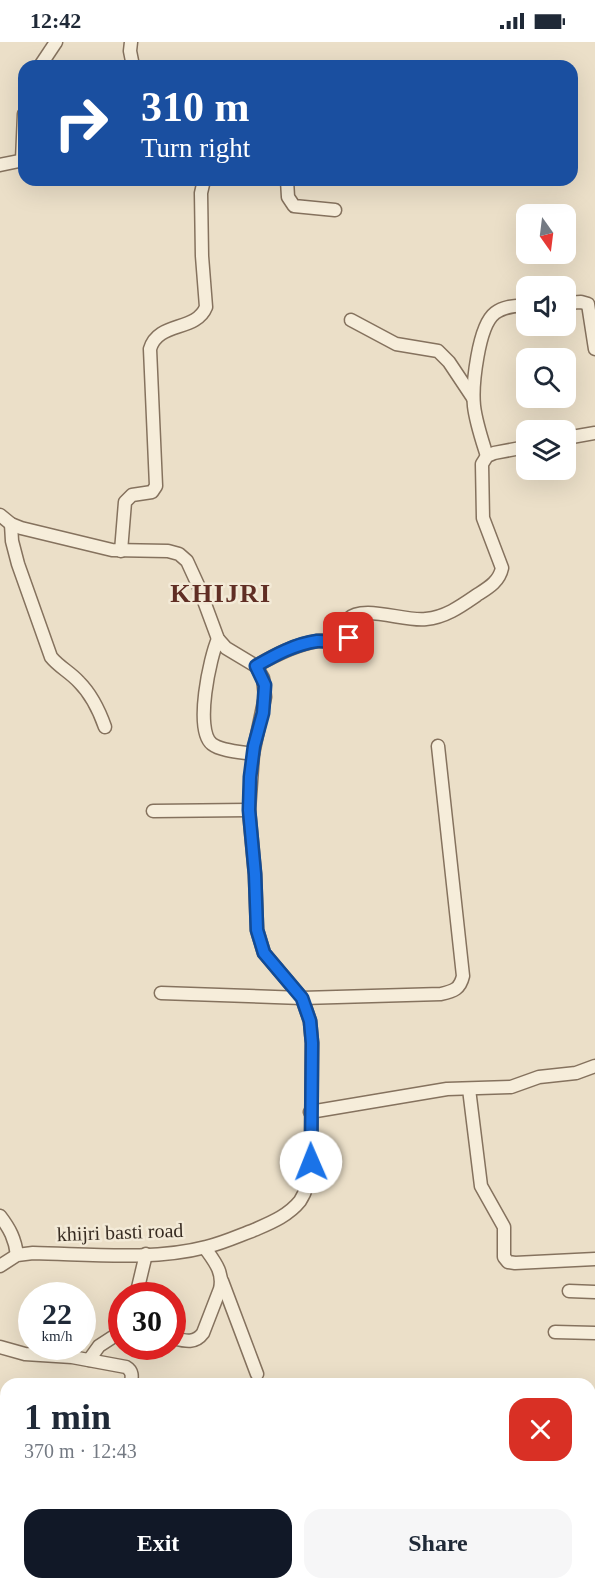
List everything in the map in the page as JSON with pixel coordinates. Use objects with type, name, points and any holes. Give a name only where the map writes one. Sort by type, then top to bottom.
[{"type":"street","points":[[44,60],[56,42]]},
{"type":"street","points":[[131,42],[132,60]]},
{"type":"street","points":[[0,165],[18,161]]},
{"type":"street","points":[[121,551],[124,507],[127,498],[152,492],[156,486],[151,392],[150,349],[152,343],[163,332],[192,322],[203,313],[206,307],[202,256],[203,186]]},
{"type":"street","points":[[287,186],[288,197],[294,206],[335,210]]},
{"type":"street","points":[[576,302],[588,304],[595,349]]},
{"type":"street","points":[[488,456],[473,398],[482,336],[488,319],[503,309],[516,307]]},
{"type":"street","points":[[351,320],[396,344],[438,351],[449,362],[473,398]]},
{"type":"street","points":[[576,436],[595,432]]},
{"type":"street","points":[[0,515],[10,524],[98,548],[121,551],[175,552],[183,556],[218,639],[226,648],[256,666],[273,656],[307,644],[347,641],[349,638],[348,619],[352,616],[370,613],[408,619],[428,619],[451,612],[496,581],[502,568],[483,518],[481,470],[484,459],[488,456],[516,449]]},
{"type":"street","points":[[10,524],[13,548],[45,643],[55,662],[79,682],[91,697],[105,727]]},
{"type":"street","points":[[218,639],[211,658],[205,702],[204,732],[209,741],[217,747],[253,754]]},
{"type":"street","name":"khijri basti road","points":[[0,1266],[17,1256],[33,1253],[146,1254],[205,1248],[275,1221],[300,1200],[309,1181],[312,1043],[310,1021],[302,998],[270,961],[261,946],[257,930],[249,810],[253,754],[265,697],[263,678],[256,666]]},
{"type":"street","points":[[161,993],[302,998],[441,994],[454,991],[461,985],[464,976],[438,746]]},
{"type":"street","points":[[153,812],[249,810]]},
{"type":"street","points":[[310,1112],[447,1089],[512,1087],[539,1077],[576,1073],[595,1066]]},
{"type":"street","points":[[469,1089],[481,1186],[504,1227],[504,1257],[508,1262],[515,1263],[595,1259]]},
{"type":"street","points":[[0,1216],[16,1242],[17,1256]]},
{"type":"street","points":[[205,1248],[220,1270],[222,1281],[257,1374]]},
{"type":"street","points":[[139,1282],[146,1254]]},
{"type":"street","points":[[186,1340],[200,1338],[222,1281]]},
{"type":"street","points":[[569,1291],[595,1292]]},
{"type":"street","points":[[555,1332],[595,1333]]},
{"type":"street","points":[[96,1350],[108,1340]]},
{"type":"street","points":[[0,1347],[18,1352]]},
{"type":"street","points":[[89,1360],[126,1367],[130,1369],[132,1378]]},
{"type":"district","name":"KHIJRI","points":[[221,593]]},
{"type":"route","points":[[311,1162],[312,1043],[310,1021],[302,998],[264,953],[257,930],[249,810],[250,777],[254,746],[263,713],[265,685],[256,666],[296,647],[316,642],[347,641],[349,638]]}]
